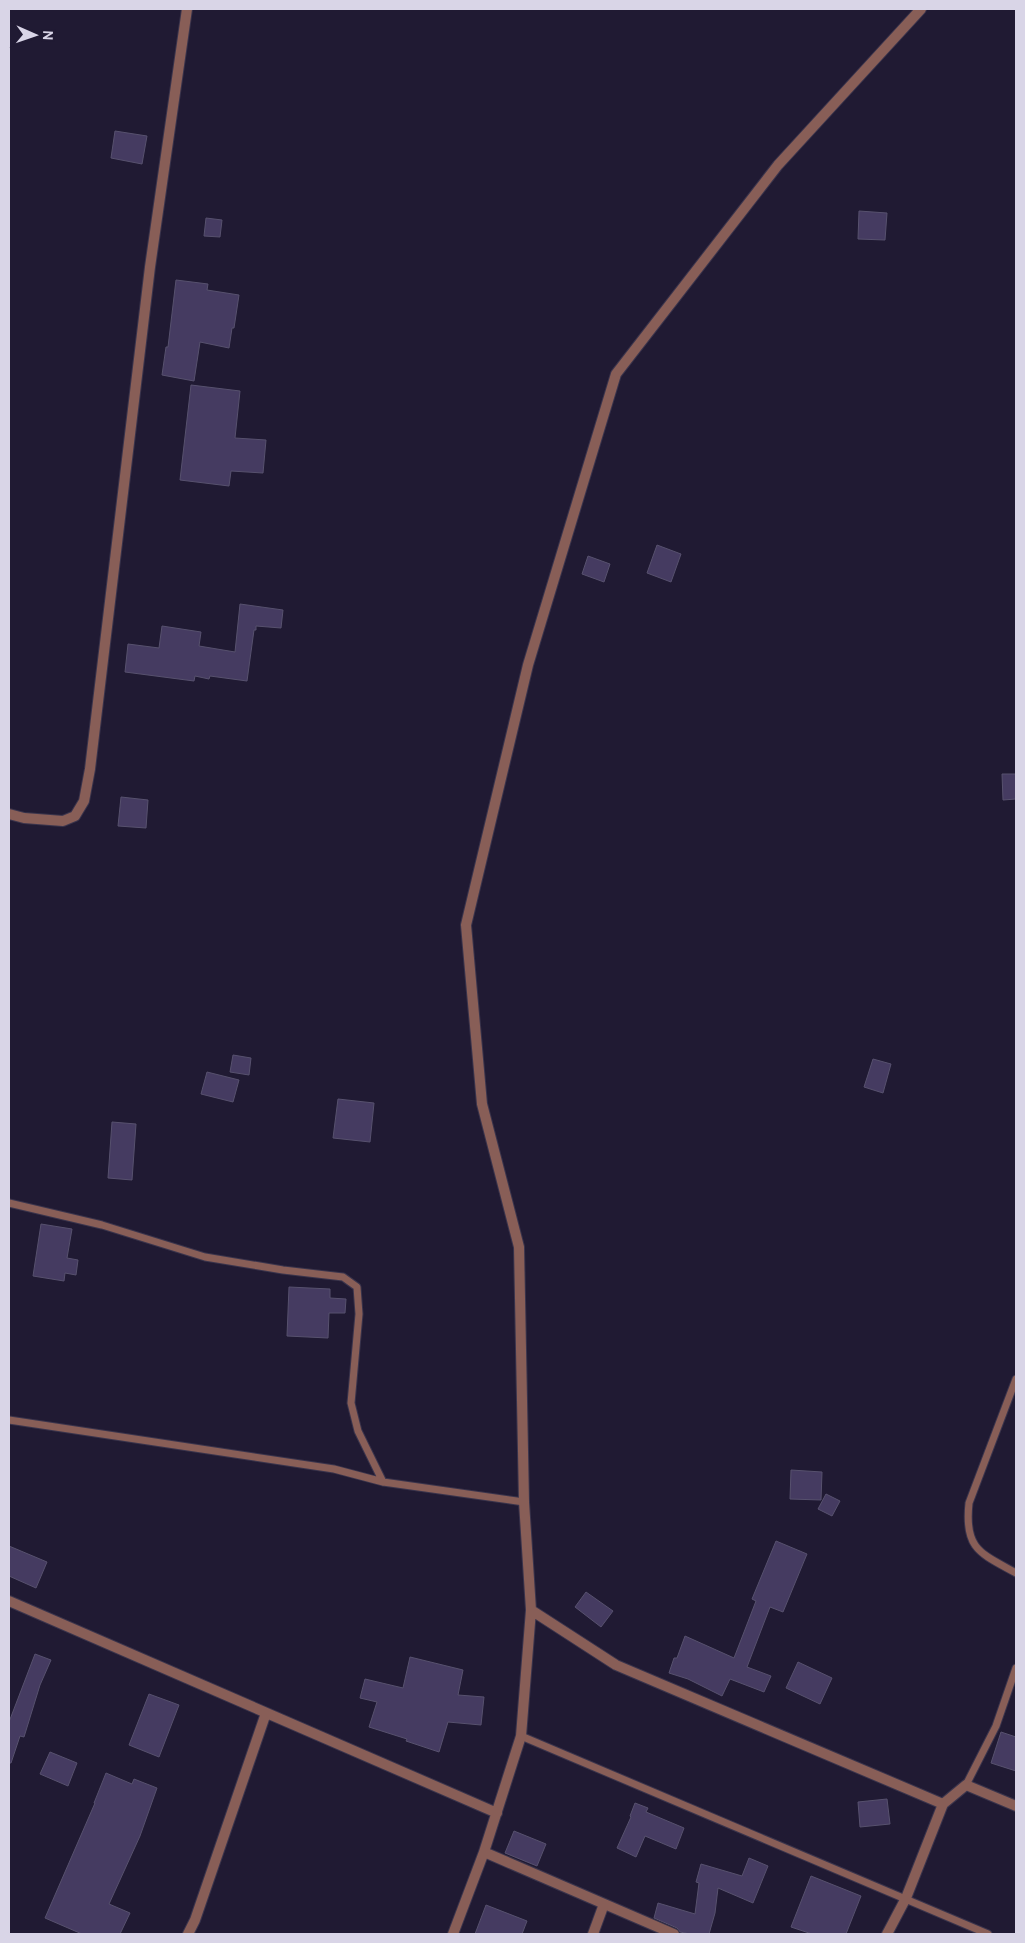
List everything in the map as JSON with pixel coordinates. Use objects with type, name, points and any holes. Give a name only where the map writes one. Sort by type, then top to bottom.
[{"type":"street","points":[[9,814],[24,818],[63,821],[75,816],[84,802],[90,769],[150,267],[187,9]]},
{"type":"street","points":[[453,1934],[484,1852],[521,1736],[531,1610],[524,1502],[519,1247],[482,1104],[466,925],[528,665],[616,374],[778,165],[921,9]]},
{"type":"street","points":[[9,1601],[496,1813]]},
{"type":"street","points":[[531,1610],[616,1664],[943,1804]]},
{"type":"street","points":[[188,1934],[195,1920],[266,1713]]},
{"type":"street","points":[[887,1934],[906,1898],[943,1804],[966,1785],[1016,1806]]},
{"type":"street","points":[[484,1852],[674,1934]]},
{"type":"street","points":[[593,1934],[604,1904]]},
{"type":"lane","points":[[9,1203],[102,1225],[205,1257],[343,1278],[357,1287],[359,1314],[351,1403],[358,1431],[384,1482]]},
{"type":"lane","points":[[1016,1379],[969,1503],[967,1518],[968,1531],[982,1554],[1016,1573]]},
{"type":"lane","points":[[9,1420],[334,1468],[384,1482],[524,1502]]},
{"type":"lane","points":[[966,1785],[996,1726],[1016,1668]]},
{"type":"lane","points":[[521,1736],[988,1934]]},
{"type":"building","points":[[115,131],[147,136],[142,164],[111,158]]},
{"type":"building","points":[[859,211],[887,213],[885,240],[858,239]]},
{"type":"building","points":[[206,218],[222,220],[220,237],[204,236]]},
{"type":"building","points":[[176,280],[208,284],[207,290],[239,295],[229,348],[200,342],[194,381],[162,375],[166,347],[168,347]]},
{"type":"building","points":[[191,385],[240,391],[235,438],[266,440],[263,473],[231,471],[229,486],[180,480]]},
{"type":"building","points":[[657,545],[681,554],[671,582],[647,573]]},
{"type":"building","points":[[588,556],[610,564],[604,582],[582,574]]},
{"type":"building","points":[[240,604],[283,610],[281,628],[256,626],[247,681],[210,676],[209,679],[195,676],[194,681],[125,672],[128,644],[159,648],[162,626],[201,632],[199,646],[235,652]]},
{"type":"building","points":[[1002,774],[1016,774],[1016,799],[1003,800]]},
{"type":"building","points":[[121,797],[148,800],[146,828],[118,826]]},
{"type":"building","points":[[233,1055],[251,1058],[249,1075],[230,1072]]},
{"type":"building","points":[[873,1059],[891,1064],[883,1093],[864,1087]]},
{"type":"building","points":[[207,1072],[239,1080],[233,1102],[201,1094]]},
{"type":"building","points":[[338,1099],[374,1103],[370,1142],[333,1138]]},
{"type":"building","points":[[112,1122],[136,1124],[132,1180],[108,1178]]},
{"type":"building","points":[[41,1224],[72,1229],[67,1258],[78,1260],[76,1275],[65,1273],[64,1281],[33,1276]]},
{"type":"building","points":[[289,1287],[330,1289],[330,1298],[346,1299],[345,1313],[329,1313],[328,1338],[287,1336]]},
{"type":"building","points":[[791,1470],[822,1472],[821,1500],[790,1499]]},
{"type":"building","points":[[826,1494],[840,1501],[832,1516],[818,1509]]},
{"type":"building","points":[[776,1541],[807,1554],[783,1612],[770,1607],[747,1667],[771,1676],[764,1692],[730,1679],[722,1696],[688,1679],[669,1673],[685,1636],[734,1658],[756,1601],[752,1599]]},
{"type":"building","points":[[9,1546],[47,1562],[36,1588],[9,1576]]},
{"type":"building","points":[[586,1592],[613,1611],[601,1627],[575,1607]]},
{"type":"building","points":[[35,1654],[51,1660],[40,1685],[24,1737],[20,1736],[11,1763],[9,1763],[9,1722]]},
{"type":"building","points":[[410,1657],[463,1670],[458,1695],[484,1697],[481,1725],[448,1722],[439,1752],[369,1727],[377,1702],[360,1698],[365,1679],[403,1688]]},
{"type":"building","points":[[798,1662],[832,1678],[820,1704],[786,1688]]},
{"type":"building","points":[[149,1694],[179,1705],[159,1757],[129,1745]]},
{"type":"building","points":[[1001,1732],[1016,1737],[1016,1771],[991,1763]]},
{"type":"building","points":[[50,1752],[77,1763],[68,1786],[40,1774]]},
{"type":"building","points":[[106,1773],[132,1784],[134,1779],[157,1788],[140,1836],[109,1904],[130,1913],[120,1934],[82,1934],[45,1918]]},
{"type":"building","points":[[887,1799],[890,1824],[860,1827],[858,1802]]},
{"type":"building","points":[[635,1803],[648,1808],[646,1812],[684,1828],[676,1849],[645,1836],[636,1857],[617,1848]]},
{"type":"building","points":[[514,1831],[546,1844],[537,1866],[505,1853]]},
{"type":"building","points":[[749,1858],[768,1866],[753,1903],[718,1888],[715,1913],[709,1934],[680,1932],[677,1928],[654,1918],[658,1903],[695,1914],[699,1883],[696,1882],[701,1864],[742,1876]]},
{"type":"building","points":[[811,1876],[861,1896],[846,1934],[812,1934],[791,1927]]},
{"type":"building","points":[[486,1905],[527,1921],[522,1934],[475,1934]]}]
